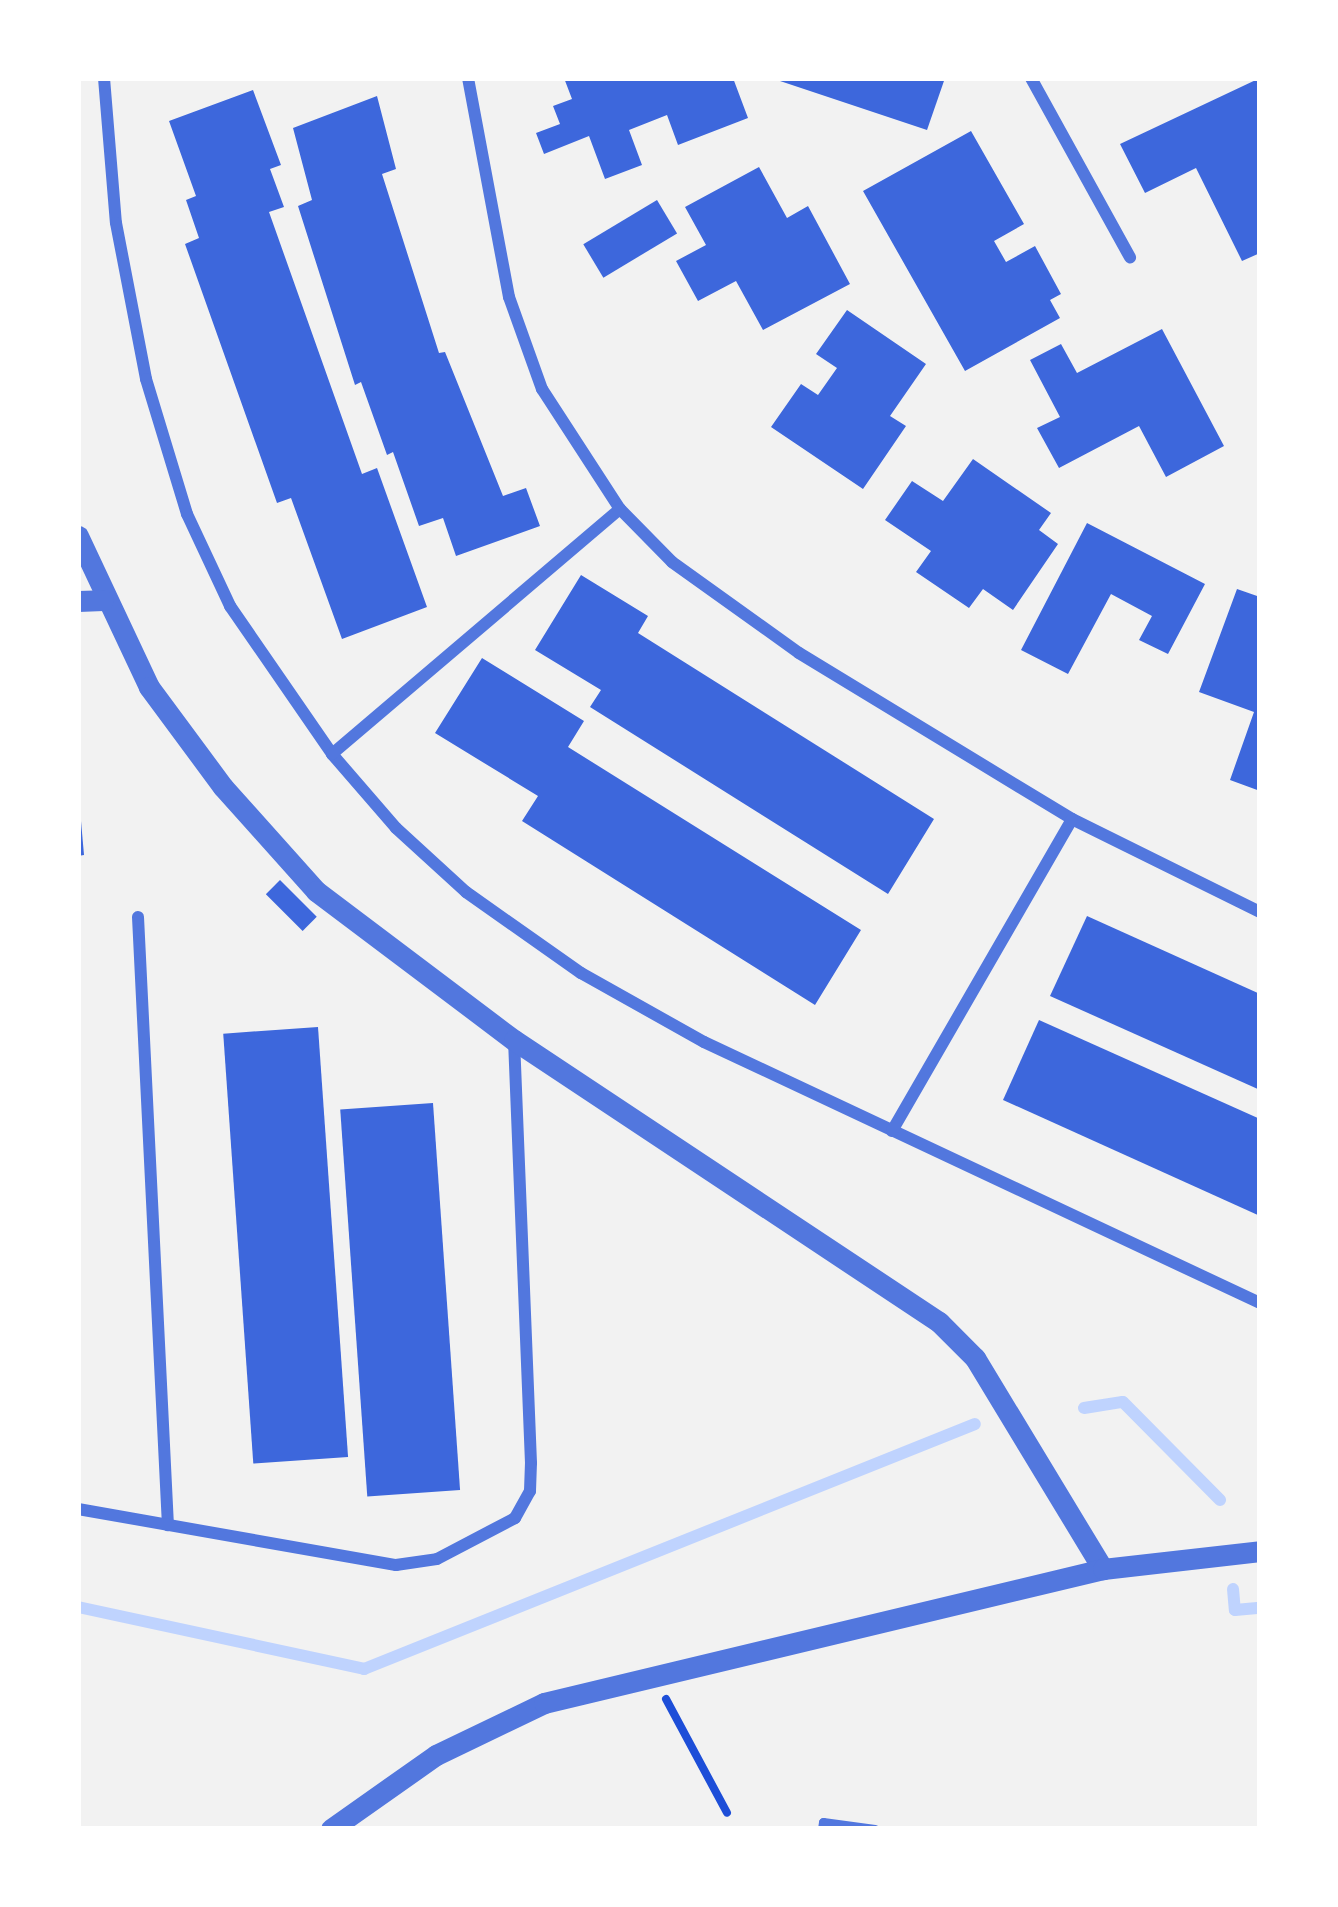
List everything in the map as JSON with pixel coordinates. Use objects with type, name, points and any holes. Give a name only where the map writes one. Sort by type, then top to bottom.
[{"type":"street","points":[[104,78],[116,223],[146,379],[187,514],[230,606],[332,754],[466,892],[581,973],[892,1130],[1260,1304]]},
{"type":"street","points":[[467,78],[486,203],[522,334],[565,430],[620,509],[672,562],[799,653],[1072,819],[1260,913]]},
{"type":"street","points":[[1031,78],[1130,257]]},
{"type":"street","points":[[332,754],[620,509]]},
{"type":"street","points":[[78,536],[103,600],[149,687],[210,770],[316,891],[514,1040],[939,1322],[975,1358],[1103,1569]]},
{"type":"street","points":[[78,602],[103,600]]},
{"type":"street","points":[[892,1130],[1072,819]]},
{"type":"street","points":[[138,917],[168,1525]]},
{"type":"street","points":[[78,1509],[396,1565],[437,1559],[515,1518],[530,1492],[531,1463],[514,1040]]},
{"type":"street","points":[[331,1829],[436,1756],[544,1703],[1103,1569],[1260,1551]]},
{"type":"lane","points":[[822,1829],[823,1822],[875,1829]]},
{"type":"path","points":[[654,1676],[728,1813]]},
{"type":"building","points":[[564,78],[733,78],[748,118],[678,145],[667,115],[629,130],[642,165],[605,179],[589,136],[544,154],[536,133],[560,124],[553,106],[572,99]]},
{"type":"building","points":[[771,78],[945,78],[927,130]]},
{"type":"building","points":[[1260,78],[1260,253],[1242,261],[1196,168],[1145,193],[1120,144]]},
{"type":"building","points":[[253,90],[281,165],[270,169],[284,207],[269,212],[362,474],[377,468],[427,607],[342,639],[291,498],[277,503],[185,244],[199,238],[186,200],[196,196],[169,121]]},
{"type":"building","points":[[377,96],[396,169],[382,174],[439,353],[445,352],[503,496],[526,488],[540,526],[456,556],[443,518],[419,526],[393,452],[387,455],[361,382],[355,385],[298,206],[312,200],[293,128]]},
{"type":"building","points":[[971,131],[1024,224],[994,241],[1006,262],[1035,246],[1061,294],[1050,300],[1060,318],[965,371],[863,191]]},
{"type":"building","points":[[759,167],[787,218],[808,206],[850,284],[763,330],[736,281],[698,301],[676,261],[706,245],[685,207]]},
{"type":"building","points":[[657,200],[677,233],[603,278],[583,244]]},
{"type":"building","points":[[847,310],[926,364],[890,416],[906,426],[863,489],[771,427],[801,384],[818,395],[837,368],[816,354]]},
{"type":"building","points":[[1162,329],[1224,446],[1166,477],[1139,426],[1059,468],[1037,428],[1060,417],[1030,360],[1061,344],[1077,373]]},
{"type":"building","points":[[973,459],[1051,513],[1039,530],[1058,544],[1013,610],[983,589],[969,608],[916,572],[931,551],[885,520],[912,481],[943,501]]},
{"type":"building","points":[[1087,523],[1205,584],[1168,654],[1139,640],[1152,616],[1111,594],[1068,674],[1021,650]]},
{"type":"building","points":[[581,575],[648,616],[638,633],[934,819],[888,894],[590,707],[601,690],[535,650]]},
{"type":"building","points":[[1237,589],[1260,597],[1260,791],[1230,780],[1254,712],[1199,692]]},
{"type":"building","points":[[482,658],[584,721],[568,747],[861,930],[815,1005],[522,821],[538,796],[435,733]]},
{"type":"building","points":[[78,821],[84,855],[78,856]]},
{"type":"building","points":[[280,880],[317,917],[303,931],[266,894]]},
{"type":"building","points":[[1087,916],[1260,994],[1260,1090],[1050,996]]},
{"type":"building","points":[[1039,1020],[1260,1119],[1260,1216],[1003,1100]]},
{"type":"building","points":[[318,1027],[348,1457],[253,1464],[223,1034]]},
{"type":"building","points":[[433,1103],[460,1490],[367,1497],[340,1109]]},
{"type":"waterway","points":[[1084,1408],[1123,1402],[1220,1500]]},
{"type":"waterway","points":[[78,1607],[364,1669],[975,1424]]},
{"type":"waterway","points":[[1233,1589],[1235,1610],[1260,1608]]}]
